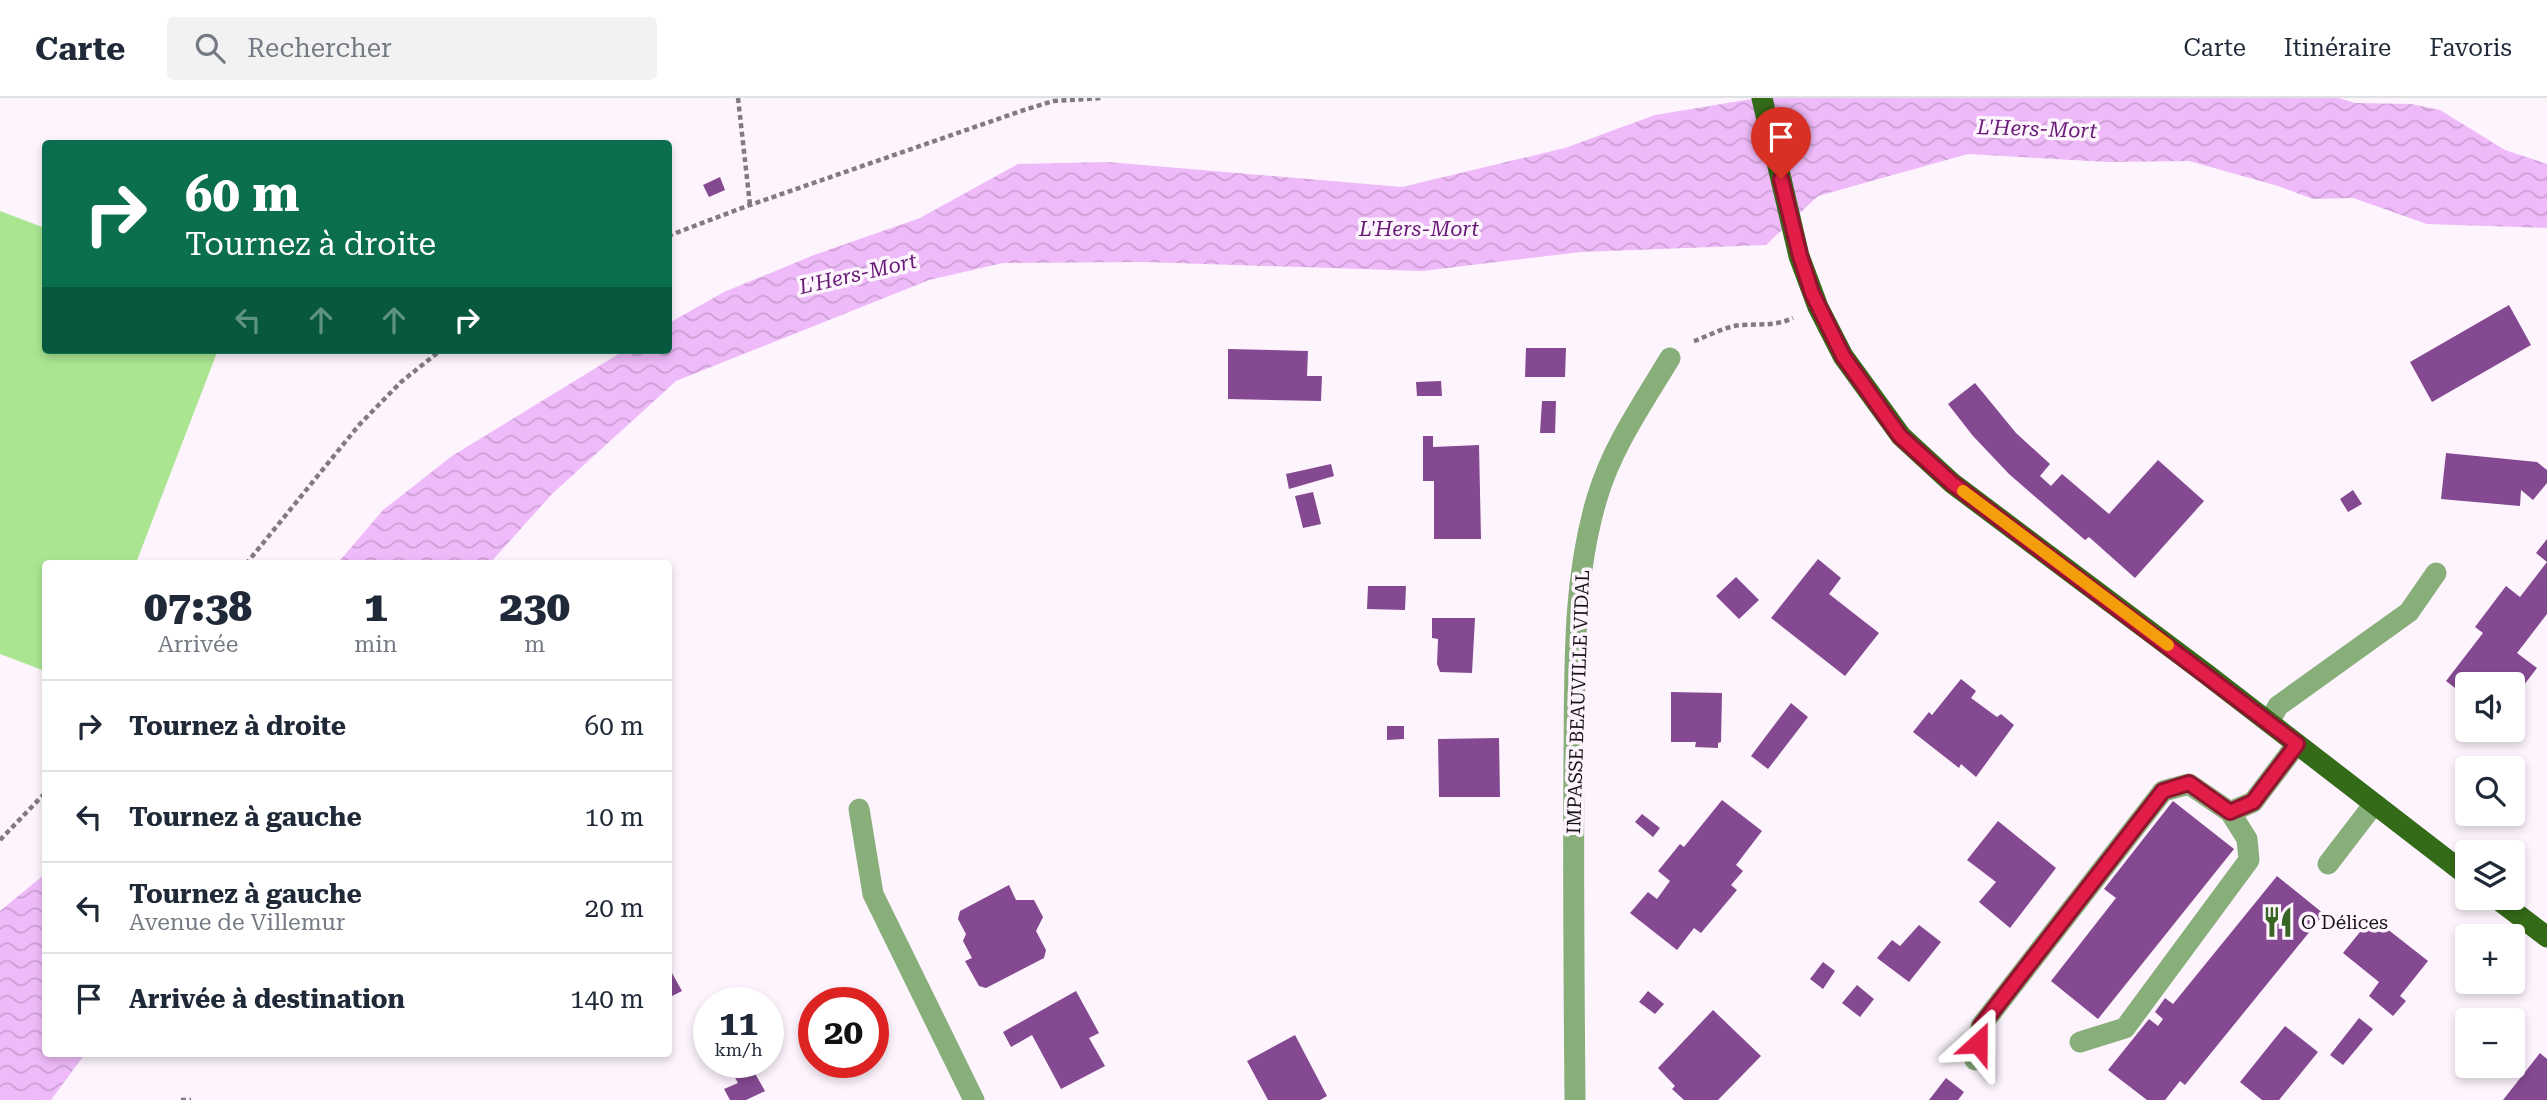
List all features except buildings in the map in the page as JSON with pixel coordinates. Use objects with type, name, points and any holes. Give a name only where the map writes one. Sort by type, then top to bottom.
[{"type":"main road","points":[[1762,98],[1800,256],[1815,300],[1843,356],[1900,436],[1944,475],[2455,866]]},
{"type":"main road","points":[[2512,910],[2547,937]]},
{"type":"street","name":"IMPASSE BEAUVILLE VIDAL","points":[[1575,1100],[1573,811],[1579,579],[1597,496],[1615,450],[1670,358]]},
{"type":"street","points":[[2269,722],[2278,706],[2409,612],[2436,573]]},
{"type":"street","points":[[2230,812],[2253,802],[2297,744]]},
{"type":"street","points":[[1975,1060],[1981,1026],[2163,791],[2189,783],[2230,812],[2247,839],[2249,860],[2125,1028],[2080,1042]]},
{"type":"street","points":[[2328,864],[2374,804]]},
{"type":"street","points":[[859,809],[873,894],[974,1100]]},
{"type":"path","points":[[738,98],[750,205]]},
{"type":"path","points":[[672,234],[1021,111],[1053,101],[1102,98]]},
{"type":"path","points":[[1670,358],[1695,340],[1709,337],[1726,328],[1784,322],[1815,300]]},
{"type":"path","points":[[249,560],[359,425],[401,382],[436,354]]},
{"type":"path","points":[[0,840],[42,796]]},
{"type":"path","points":[[181,1100],[191,1100]]},
{"type":"green space","points":[[0,211],[42,227],[42,354],[216,354],[137,560],[42,560],[42,670],[0,654]]},
{"type":"water","name":"L'Hers-Mort","points":[[1758,98],[2339,98],[2355,103],[2411,104],[2440,110],[2505,150],[2547,164],[2547,228],[2427,224],[2353,198],[2313,199],[2278,186],[2189,161],[2109,162],[1968,154],[1818,196],[1766,245],[1581,252],[1422,271],[1145,262],[1003,263],[929,280],[676,381],[552,494],[493,560],[340,560],[383,510],[452,456],[618,354],[672,354],[672,321],[724,292],[814,255],[920,218],[1018,164],[1107,162],[1402,187],[1565,148],[1655,115]]},
{"type":"water","points":[[42,876],[42,1057],[83,1057],[51,1100],[0,1100],[0,911]]},
{"type":"slow traffic","points":[[1963,491],[2168,645]]},
{"type":"place","name":"O Délices","points":[[2278,922]]},
{"type":"route","points":[[1781,179],[1800,256],[1818,307],[1843,356],[1900,436],[1952,483],[2297,744],[2253,802],[2230,812],[2189,783],[2163,791],[1981,1026],[1978,1043]]}]
